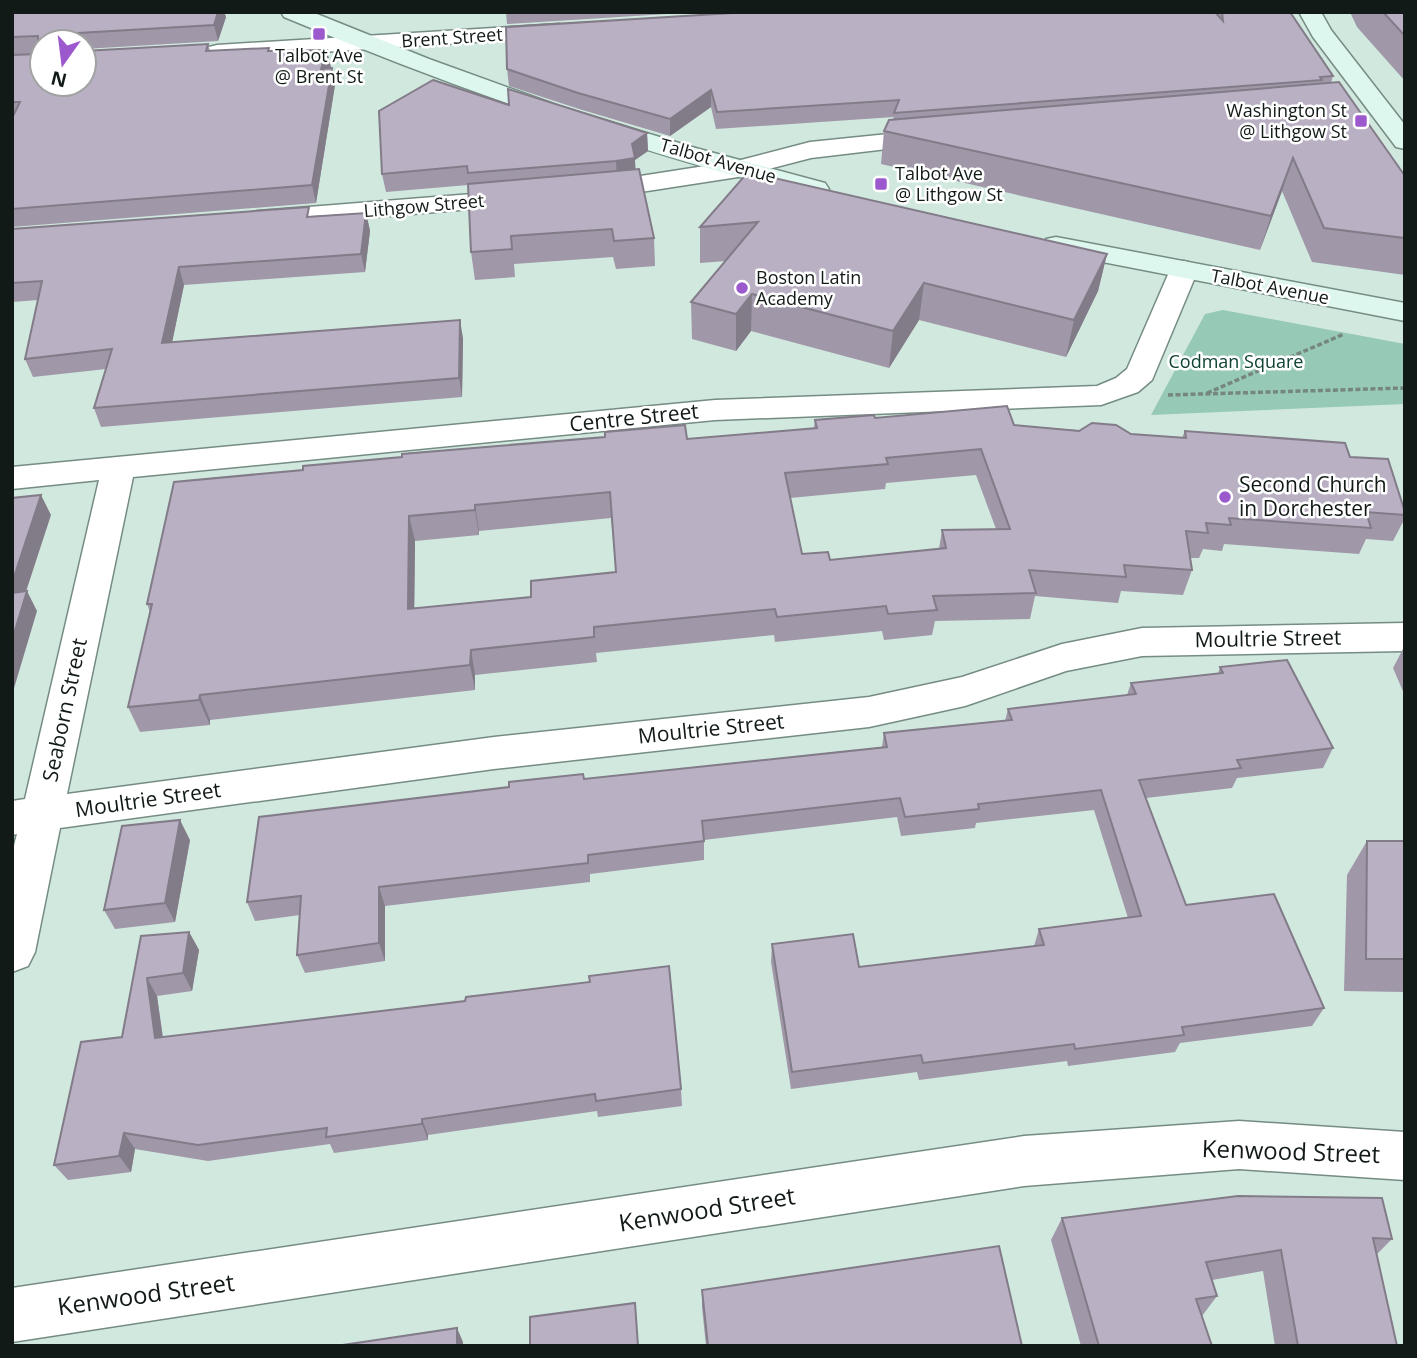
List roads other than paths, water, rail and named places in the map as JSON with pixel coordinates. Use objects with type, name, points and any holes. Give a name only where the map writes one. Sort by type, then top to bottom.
[{"type":"main road","name":"Talbot Avenue","points":[[292,12],[453,78],[546,110],[737,169],[840,195]]},
{"type":"main road","points":[[1310,12],[1321,32],[1405,142]]},
{"type":"main road","name":"Talbot Avenue","points":[[1031,240],[1405,312]]},
{"type":"street","name":"Brent Street","points":[[193,53],[575,30]]},
{"type":"street","points":[[1348,105],[1375,103]]},
{"type":"street","name":"Lithgow Street","points":[[227,221],[617,190],[737,169],[810,150],[961,135]]},
{"type":"street","name":"Centre Street","points":[[12,478],[726,409],[1101,395],[1127,385],[1145,366],[1184,270]]},
{"type":"street","name":"Seaborn Street","points":[[12,952],[27,816],[118,468]]},
{"type":"street","name":"Moultrie Street","points":[[27,816],[494,753],[869,712],[965,691],[1062,658],[1142,642],[1405,637]]},
{"type":"street","name":"Kenwood Street","points":[[12,1315],[1024,1161],[1239,1145],[1405,1156]]},
{"type":"place","name":"Talbot Ave @ Brent St","points":[[319,34]]},
{"type":"place","name":"Washington St @ Lithgow St","points":[[1361,121]]},
{"type":"place","name":"Talbot Ave @ Lithgow St","points":[[881,184]]},
{"type":"place","name":"Boston Latin Academy","points":[[742,288]]},
{"type":"place","name":"Second Church in Dorchester","points":[[1225,497]]},
{"type":"park label","name":"Codman Square","points":[[1236,362]]}]
